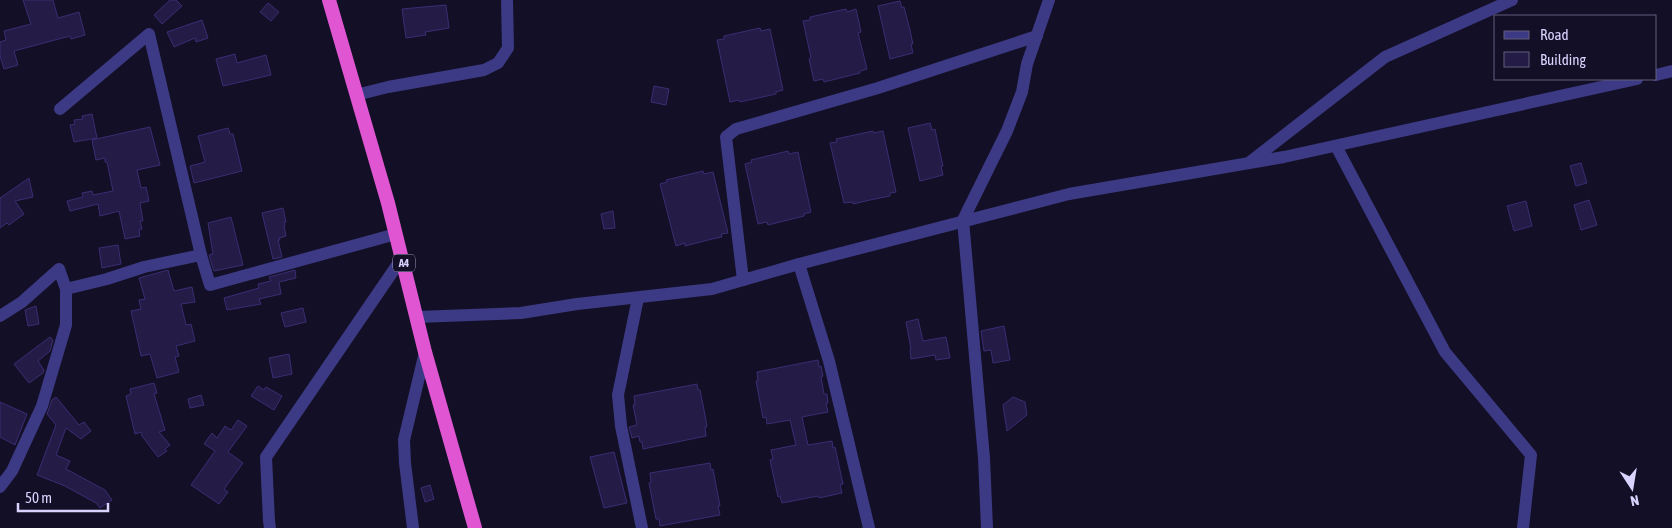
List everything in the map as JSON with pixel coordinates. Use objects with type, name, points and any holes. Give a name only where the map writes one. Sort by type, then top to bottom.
[{"type":"highway","name":"A4","points":[[329,0],[396,234],[425,352],[474,528]]},
{"type":"street","points":[[356,94],[484,70],[498,63],[508,48],[507,0]]},
{"type":"street","points":[[987,528],[984,458],[963,220],[1007,131],[1022,92],[1027,64],[1048,0]]},
{"type":"street","points":[[1248,164],[1385,57],[1512,0]]},
{"type":"street","points":[[60,109],[150,34],[201,255],[210,285],[396,234]]},
{"type":"street","points":[[743,280],[726,137],[736,129],[878,88],[1037,36]]},
{"type":"street","points":[[1657,75],[1672,71]]},
{"type":"street","points":[[417,317],[521,313],[577,304],[712,289],[963,220],[1069,194],[1248,164],[1633,80]]},
{"type":"street","points":[[1336,146],[1445,352],[1532,455],[1523,528]]},
{"type":"street","points":[[66,289],[107,279],[144,267],[201,255]]},
{"type":"street","points":[[270,528],[268,521],[266,457],[402,258]]},
{"type":"street","points":[[799,264],[829,361],[869,528]]},
{"type":"street","points":[[0,316],[22,302],[59,269],[66,289],[66,325],[42,406],[12,471],[0,487]]},
{"type":"street","points":[[638,298],[618,395],[621,426],[642,528]]},
{"type":"street","points":[[413,528],[404,440],[425,352]]},
{"type":"building","points":[[23,0],[53,0],[58,18],[79,12],[85,35],[71,39],[70,36],[14,51],[18,65],[4,69],[0,56],[0,42],[6,40],[4,31],[31,24]]},
{"type":"building","points":[[170,0],[176,0],[182,6],[162,24],[154,15]]},
{"type":"building","points":[[900,1],[902,8],[904,7],[909,26],[913,53],[890,59],[878,6]]},
{"type":"building","points":[[268,3],[279,12],[271,21],[260,12]]},
{"type":"building","points":[[446,5],[449,28],[425,32],[426,35],[406,38],[402,9]]},
{"type":"building","points":[[846,9],[847,12],[856,9],[861,32],[858,33],[867,69],[860,71],[860,73],[824,82],[823,79],[814,81],[803,21],[810,20],[810,17]]},
{"type":"building","points":[[202,20],[208,38],[196,42],[195,38],[174,47],[167,32]]},
{"type":"building","points":[[760,28],[761,31],[770,29],[783,90],[776,92],[776,94],[740,102],[739,100],[730,102],[717,40],[724,39],[724,36]]},
{"type":"building","points":[[235,54],[237,63],[266,55],[271,75],[223,86],[216,59]]},
{"type":"building","points":[[654,86],[669,89],[666,105],[651,102]]},
{"type":"building","points":[[92,114],[97,138],[74,142],[70,125],[75,124],[74,120],[83,119],[82,116]]},
{"type":"building","points":[[930,123],[932,130],[935,129],[943,166],[941,166],[943,175],[920,181],[908,128]]},
{"type":"building","points":[[150,127],[160,165],[137,170],[141,188],[146,187],[149,201],[140,203],[143,221],[140,221],[142,229],[139,230],[140,236],[125,239],[119,211],[100,216],[98,204],[70,211],[67,201],[83,197],[82,193],[92,191],[93,195],[113,191],[107,162],[105,162],[105,158],[96,160],[92,140]]},
{"type":"building","points":[[228,128],[230,134],[233,134],[242,171],[194,183],[190,166],[205,162],[198,136]]},
{"type":"building","points":[[873,131],[874,133],[883,131],[896,192],[890,193],[890,196],[853,204],[853,202],[844,203],[830,143],[837,142],[836,139]]},
{"type":"building","points":[[788,151],[789,154],[798,152],[811,212],[804,214],[804,216],[768,225],[767,222],[758,224],[745,164],[752,162],[751,160]]},
{"type":"building","points":[[1581,163],[1587,183],[1576,186],[1570,166]]},
{"type":"building","points":[[703,171],[704,174],[713,172],[728,233],[721,234],[722,237],[685,246],[685,243],[676,246],[660,184],[667,182],[666,180]]},
{"type":"building","points":[[29,178],[33,197],[15,201],[24,214],[9,225],[7,223],[0,228],[0,198]]},
{"type":"building","points":[[1589,200],[1597,225],[1581,230],[1574,205]]},
{"type":"building","points":[[1526,201],[1532,226],[1514,231],[1507,206]]},
{"type":"building","points":[[283,208],[286,236],[278,240],[282,257],[273,259],[262,213]]},
{"type":"building","points":[[613,211],[615,228],[604,229],[601,214]]},
{"type":"building","points":[[231,217],[243,265],[214,271],[209,255],[213,254],[208,223]]},
{"type":"building","points":[[118,245],[121,264],[102,268],[99,248]]},
{"type":"building","points":[[168,270],[174,291],[192,287],[195,302],[181,304],[186,325],[191,324],[195,341],[176,346],[179,356],[175,357],[179,372],[157,378],[150,354],[141,356],[131,311],[141,309],[139,300],[145,299],[139,278]]},
{"type":"building","points":[[295,270],[296,278],[279,282],[281,294],[259,299],[261,304],[227,310],[224,298],[259,288],[258,284],[271,281],[269,277]]},
{"type":"building","points":[[36,306],[39,324],[28,326],[25,310]]},
{"type":"building","points":[[303,308],[306,322],[285,327],[281,313]]},
{"type":"building","points":[[918,319],[923,341],[946,337],[950,358],[936,360],[935,355],[911,359],[906,322]]},
{"type":"building","points":[[1004,326],[1010,360],[993,363],[991,350],[984,351],[981,331]]},
{"type":"building","points":[[50,337],[53,340],[50,351],[38,361],[44,370],[43,373],[29,383],[14,364]]},
{"type":"building","points":[[289,354],[292,374],[273,378],[269,358]]},
{"type":"building","points":[[818,360],[823,376],[821,377],[824,394],[827,394],[828,412],[802,417],[808,445],[832,441],[843,484],[840,485],[842,493],[782,503],[780,496],[778,497],[770,460],[773,459],[771,450],[796,445],[790,420],[767,424],[766,417],[763,418],[756,381],[758,381],[757,372]]},
{"type":"building","points":[[154,383],[157,393],[154,394],[165,430],[159,432],[170,445],[165,449],[167,451],[158,457],[141,432],[135,434],[126,396],[131,394],[130,389]]},
{"type":"building","points":[[697,384],[705,415],[706,436],[643,449],[639,436],[632,438],[629,427],[637,425],[633,405],[635,405],[634,396]]},
{"type":"building","points":[[258,386],[264,390],[266,387],[282,396],[274,410],[251,396]]},
{"type":"building","points":[[201,395],[204,405],[190,408],[188,399]]},
{"type":"building","points":[[56,397],[79,425],[84,422],[91,431],[81,439],[66,428],[56,455],[70,461],[66,469],[105,490],[112,500],[100,508],[96,503],[65,486],[37,475],[56,425],[47,414],[52,400]]},
{"type":"building","points":[[1013,397],[1025,402],[1027,415],[1007,431],[1003,405]]},
{"type":"building","points":[[0,402],[27,414],[15,445],[0,437]]},
{"type":"building","points":[[238,420],[247,426],[228,452],[243,463],[224,489],[228,492],[219,504],[191,485],[215,451],[204,444],[212,433],[217,438],[225,426],[231,430]]},
{"type":"building","points":[[614,452],[627,503],[604,508],[590,457]]},
{"type":"building","points":[[710,463],[711,470],[713,469],[720,515],[660,526],[659,519],[656,519],[649,483],[651,482],[650,473]]},
{"type":"building","points":[[430,485],[434,499],[425,502],[421,488]]}]
